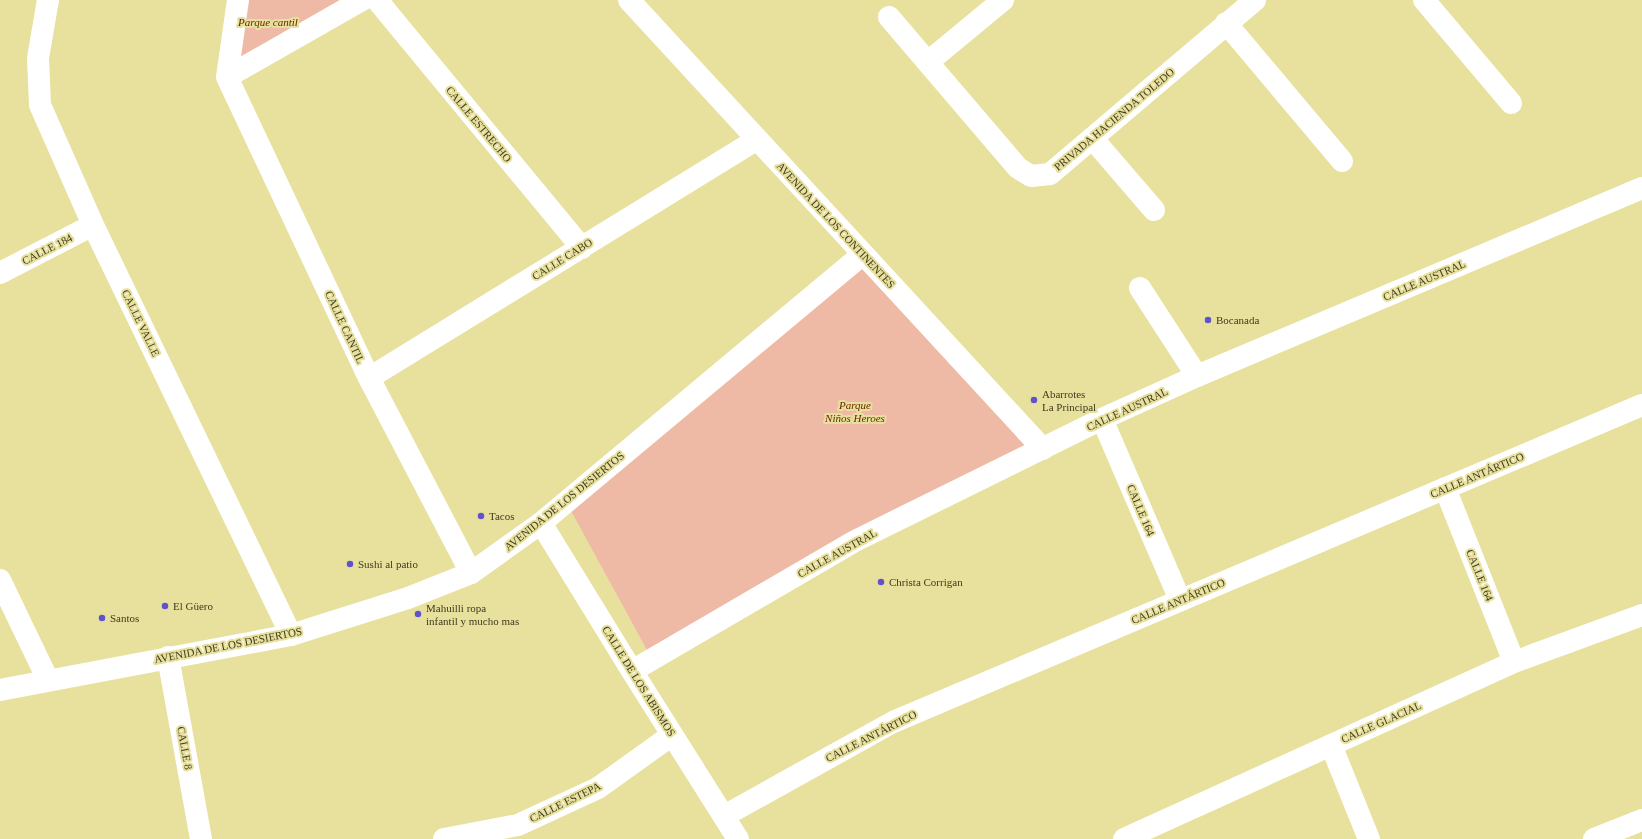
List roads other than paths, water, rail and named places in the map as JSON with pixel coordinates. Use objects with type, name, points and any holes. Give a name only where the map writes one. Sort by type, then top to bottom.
[{"type":"street","name":"CALLE VALLE","points":[[48,0],[38,58],[40,105],[94,225],[291,635]]},
{"type":"street","points":[[227,77],[238,0]]},
{"type":"street","points":[[227,77],[362,0]]},
{"type":"street","name":"CALLE ESTRECHO","points":[[377,0],[582,248]]},
{"type":"street","name":"AVENIDA DE LOS CONTINENTES","points":[[629,0],[756,140],[1043,449]]},
{"type":"street","points":[[928,62],[1002,0]]},
{"type":"street","name":"PRIVADA HACIENDA TOLEDO","points":[[890,17],[1018,168],[1031,176],[1050,174],[1226,23],[1256,0]]},
{"type":"street","points":[[1424,0],[1511,103]]},
{"type":"street","points":[[1226,23],[1342,161]]},
{"type":"street","name":"CALLE CANTIL","points":[[227,77],[368,378],[471,573]]},
{"type":"street","points":[[1092,138],[1154,210]]},
{"type":"street","name":"CALLE CABO","points":[[368,378],[756,140]]},
{"type":"street","name":"CALLE AUSTRAL","points":[[632,671],[855,541],[1102,419],[1197,376],[1641,191]]},
{"type":"street","name":"CALLE 184","points":[[0,273],[94,225]]},
{"type":"street","name":"AVENIDA DE LOS DESIERTOS","points":[[0,690],[168,657],[291,635],[408,598],[471,573],[540,523],[863,254]]},
{"type":"street","points":[[1140,288],[1197,376]]},
{"type":"street","name":"CALLE ANTÁRTICO","points":[[724,816],[893,722],[1642,405]]},
{"type":"street","name":"CALLE 164","points":[[1102,419],[1180,600]]},
{"type":"street","name":"CALLE 164","points":[[1445,488],[1514,662]]},
{"type":"street","name":"CALLE DE LOS ABISMOS","points":[[540,523],[738,839]]},
{"type":"street","points":[[0,580],[48,680]]},
{"type":"street","name":"CALLE GLACIAL","points":[[1124,839],[1514,662],[1642,615]]},
{"type":"street","name":"CALLE 8","points":[[168,657],[201,839]]},
{"type":"street","name":"CALLE ESTEPA","points":[[444,839],[518,825],[598,788],[672,735]]},
{"type":"street","points":[[1331,745],[1368,839]]},
{"type":"street","points":[[1594,839],[1642,820]]},
{"type":"place","name":"Bocanada","points":[[1208,320]]},
{"type":"place","name":"Abarrotes La Principal","points":[[1034,400]]},
{"type":"place","name":"Tacos","points":[[481,516]]},
{"type":"place","name":"Sushi al patio","points":[[350,564]]},
{"type":"place","name":"Christa Corrigan","points":[[881,582]]},
{"type":"place","name":"El Güero","points":[[165,606]]},
{"type":"place","name":"Mahuilli ropa infantil y mucho mas","points":[[418,614]]},
{"type":"place","name":"Santos","points":[[102,618]]},
{"type":"park label","name":"Parque cantil","points":[[268,22]]},
{"type":"park label","name":"Parque Niños Heroes","points":[[855,411]]}]
